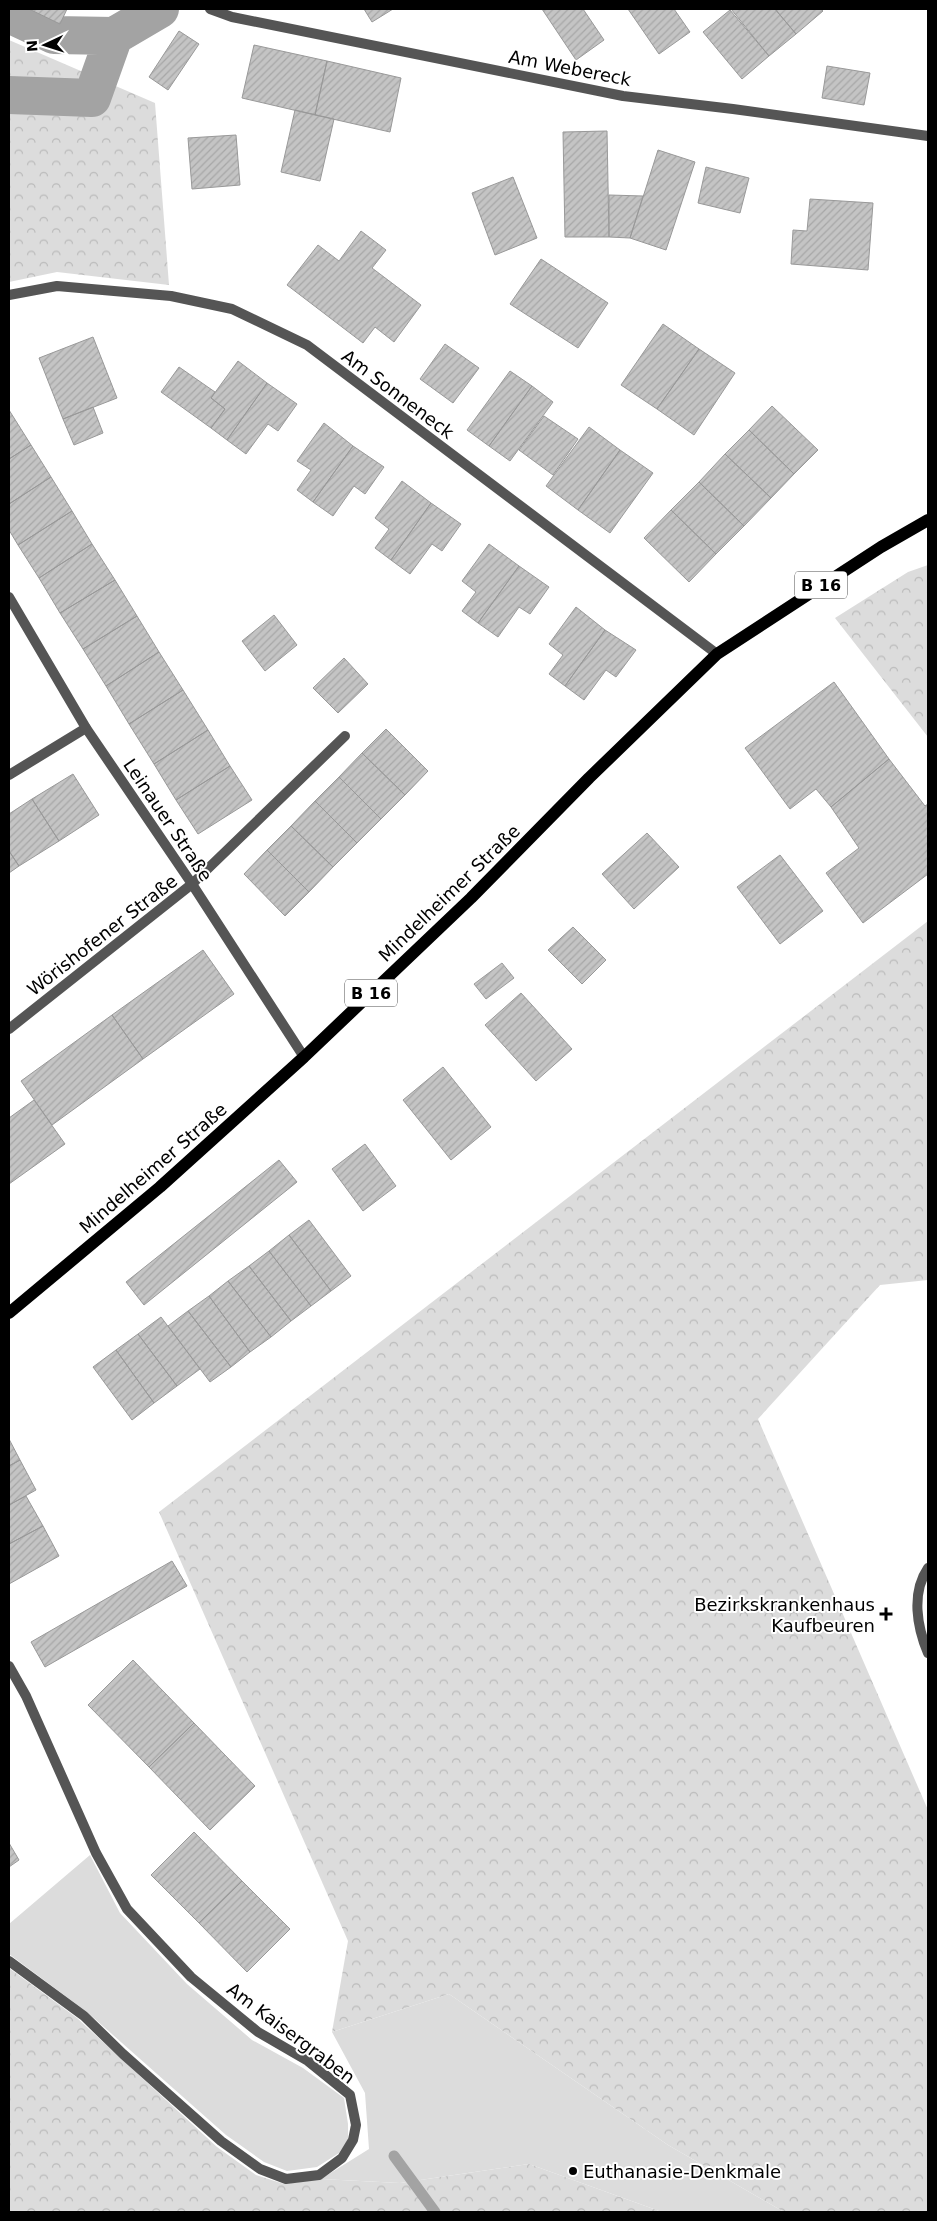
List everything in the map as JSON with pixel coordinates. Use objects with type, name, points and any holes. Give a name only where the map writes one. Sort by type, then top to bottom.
[{"type":"main road","name":"Mindelheimer Straße","points":[[9,1313],[160,1187],[304,1058],[471,898],[589,778],[717,654],[881,547],[928,520]]},
{"type":"street","name":"Am Webereck","points":[[210,9],[232,17],[623,96],[733,108],[928,136]]},
{"type":"street","name":"Am Sonneneck","points":[[9,295],[57,286],[171,296],[232,309],[307,345],[717,654]]},
{"type":"street","name":"Leinauer Straße","points":[[9,597],[86,728],[192,884],[304,1058]]},
{"type":"street","points":[[9,775],[86,728]]},
{"type":"street","name":"Wörishofener Straße","points":[[9,1029],[192,884],[345,736]]},
{"type":"street","points":[[928,1568],[922,1577],[917,1605],[922,1638],[928,1654]]},
{"type":"street","name":"Am Kaisergraben","points":[[9,1666],[26,1696],[96,1853],[127,1908],[202,1986],[258,2032],[308,2061],[350,2095],[356,2125],[353,2140],[342,2158],[319,2175],[286,2179],[260,2169],[221,2141],[122,2054],[84,2016],[9,1962]]},
{"type":"green space","points":[[9,40],[155,103],[169,285],[57,272],[9,282]]},
{"type":"green space","points":[[928,565],[928,737],[835,618],[908,572]]},
{"type":"green space","points":[[928,921],[928,1280],[880,1285],[758,1419],[928,1810],[928,2212],[784,2212],[668,2145],[449,1994],[332,2032],[348,1941],[159,1512]]},
{"type":"green space","points":[[90,1855],[120,1913],[187,1984],[252,2040],[303,2068],[344,2098],[348,2124],[348,2140],[339,2153],[317,2167],[287,2171],[264,2162],[226,2135],[87,2012],[9,1954],[9,1924]]},
{"type":"green space","points":[[9,1968],[77,2018],[217,2147],[256,2175],[284,2184],[321,2179],[400,2183],[529,2164],[662,2212],[9,2212]]},
{"type":"green space","points":[[449,1994],[668,2145],[784,2212],[662,2212],[529,2164],[400,2183],[321,2179],[369,2149],[365,2093],[332,2032]]},
{"type":"building","points":[[29,9],[67,9],[60,24]]},
{"type":"building","points":[[364,9],[393,9],[372,22]]},
{"type":"building","points":[[542,9],[583,9],[604,40],[576,60]]},
{"type":"building","points":[[628,9],[674,9],[690,32],[659,54]]},
{"type":"building","points":[[731,9],[775,9],[796,34],[769,56]]},
{"type":"building","points":[[775,9],[821,9],[823,11],[796,34]]},
{"type":"building","points":[[730,10],[769,56],[742,79],[703,32]]},
{"type":"building","points":[[179,31],[199,44],[168,90],[149,77]]},
{"type":"building","points":[[254,45],[327,61],[315,115],[242,98]]},
{"type":"building","points":[[327,61],[401,78],[390,132],[315,115]]},
{"type":"building","points":[[827,66],[870,73],[864,105],[822,98]]},
{"type":"building","points":[[295,110],[334,119],[320,181],[281,172]]},
{"type":"building","points":[[607,131],[609,237],[565,237],[563,132]]},
{"type":"building","points":[[236,135],[240,185],[192,189],[188,138]]},
{"type":"building","points":[[658,150],[695,162],[666,250],[630,238]]},
{"type":"building","points":[[706,167],[749,178],[740,213],[698,203]]},
{"type":"building","points":[[513,177],[537,238],[495,255],[472,193]]},
{"type":"building","points":[[609,195],[643,196],[630,238],[609,237]]},
{"type":"building","points":[[810,199],[873,203],[868,270],[791,264],[793,230],[807,231]]},
{"type":"building","points":[[361,231],[386,250],[372,268],[421,305],[394,342],[375,327],[363,343],[287,285],[318,245],[339,261]]},
{"type":"building","points":[[541,259],[608,303],[578,348],[510,304]]},
{"type":"building","points":[[663,324],[699,349],[657,409],[621,385]]},
{"type":"building","points":[[93,337],[117,398],[63,419],[39,358]]},
{"type":"building","points":[[445,344],[479,368],[453,403],[420,379]]},
{"type":"building","points":[[699,349],[735,373],[694,435],[657,409]]},
{"type":"building","points":[[238,361],[267,383],[227,440],[211,428],[225,409],[211,398]]},
{"type":"building","points":[[179,367],[215,392],[211,398],[225,409],[211,428],[161,392]]},
{"type":"building","points":[[510,371],[532,386],[489,446],[467,430]]},
{"type":"building","points":[[267,383],[297,404],[278,431],[268,424],[246,454],[227,440]]},
{"type":"building","points":[[532,386],[553,402],[510,461],[489,446]]},
{"type":"building","points":[[772,406],[818,450],[794,474],[749,430]]},
{"type":"building","points":[[93,407],[103,433],[74,445],[63,419]]},
{"type":"building","points":[[9,410],[31,445],[9,459]]},
{"type":"building","points":[[544,416],[578,439],[553,475],[519,450]]},
{"type":"building","points":[[324,423],[353,446],[313,502],[297,490],[311,470],[297,461]]},
{"type":"building","points":[[589,427],[620,450],[578,510],[546,486]]},
{"type":"building","points":[[749,430],[794,474],[771,498],[725,454]]},
{"type":"building","points":[[31,445],[51,477],[9,504],[9,459]]},
{"type":"building","points":[[353,446],[384,467],[365,494],[354,486],[333,516],[313,502]]},
{"type":"building","points":[[620,450],[653,473],[610,533],[578,510]]},
{"type":"building","points":[[725,454],[771,498],[744,526],[699,482]]},
{"type":"building","points":[[51,477],[72,511],[18,545],[9,530],[9,504]]},
{"type":"building","points":[[402,481],[431,503],[391,560],[375,548],[389,529],[375,518]]},
{"type":"building","points":[[699,482],[744,526],[716,554],[671,510]]},
{"type":"building","points":[[431,503],[461,524],[442,551],[432,544],[410,574],[391,560]]},
{"type":"building","points":[[671,510],[716,554],[689,582],[644,538]]},
{"type":"building","points":[[72,511],[92,544],[39,578],[18,545]]},
{"type":"building","points":[[92,544],[115,580],[60,613],[39,578]]},
{"type":"building","points":[[489,544],[519,566],[478,623],[462,611],[476,592],[462,581]]},
{"type":"building","points":[[519,566],[549,587],[530,614],[519,607],[498,637],[478,623]]},
{"type":"building","points":[[115,580],[137,616],[83,649],[60,613]]},
{"type":"building","points":[[576,607],[605,630],[565,686],[549,674],[563,655],[549,644]]},
{"type":"building","points":[[274,615],[297,645],[265,671],[242,641]]},
{"type":"building","points":[[137,616],[159,652],[106,686],[83,649]]},
{"type":"building","points":[[605,630],[636,650],[616,677],[606,670],[584,700],[565,686]]},
{"type":"building","points":[[159,652],[183,690],[129,724],[106,686]]},
{"type":"building","points":[[344,658],[368,684],[338,713],[313,688]]},
{"type":"building","points":[[834,682],[889,759],[831,807],[816,789],[790,809],[745,748]]},
{"type":"building","points":[[183,690],[208,730],[154,764],[129,724]]},
{"type":"building","points":[[386,729],[428,771],[405,795],[362,753]]},
{"type":"building","points":[[208,730],[230,766],[176,800],[154,764]]},
{"type":"building","points":[[362,753],[405,795],[381,819],[339,777]]},
{"type":"building","points":[[889,759],[925,806],[928,804],[928,874],[863,923],[826,873],[859,848],[831,807]]},
{"type":"building","points":[[230,766],[252,800],[198,834],[176,800]]},
{"type":"building","points":[[73,774],[99,815],[59,841],[32,799]]},
{"type":"building","points":[[339,777],[381,819],[357,843],[315,801]]},
{"type":"building","points":[[32,799],[59,841],[19,866],[9,851],[9,814]]},
{"type":"building","points":[[315,801],[357,843],[333,867],[291,826]]},
{"type":"building","points":[[291,826],[333,867],[309,892],[267,850]]},
{"type":"building","points":[[647,833],[679,867],[634,909],[602,874]]},
{"type":"building","points":[[267,850],[309,892],[285,916],[244,874]]},
{"type":"building","points":[[9,851],[19,866],[9,873]]},
{"type":"building","points":[[780,855],[823,911],[780,944],[737,887]]},
{"type":"building","points":[[573,927],[606,960],[582,984],[548,950]]},
{"type":"building","points":[[203,950],[234,994],[143,1059],[112,1015]]},
{"type":"building","points":[[502,963],[514,978],[486,999],[474,984]]},
{"type":"building","points":[[521,993],[572,1049],[536,1081],[485,1025]]},
{"type":"building","points":[[112,1015],[143,1059],[52,1125],[21,1081]]},
{"type":"building","points":[[443,1067],[491,1127],[451,1160],[403,1100]]},
{"type":"building","points":[[34,1100],[65,1144],[9,1184],[9,1118]]},
{"type":"building","points":[[365,1144],[396,1186],[363,1211],[332,1169]]},
{"type":"building","points":[[279,1160],[297,1182],[144,1305],[126,1282]]},
{"type":"building","points":[[309,1220],[351,1276],[331,1291],[289,1235]]},
{"type":"building","points":[[289,1235],[331,1291],[311,1306],[269,1251]]},
{"type":"building","points":[[269,1251],[311,1306],[291,1321],[249,1266]]},
{"type":"building","points":[[249,1266],[291,1321],[271,1337],[228,1281]]},
{"type":"building","points":[[228,1281],[271,1337],[250,1352],[209,1296]]},
{"type":"building","points":[[209,1296],[250,1352],[231,1367],[188,1311]]},
{"type":"building","points":[[188,1311],[231,1367],[210,1382],[168,1326]]},
{"type":"building","points":[[161,1317],[200,1369],[177,1386],[138,1334]]},
{"type":"building","points":[[138,1334],[177,1386],[154,1403],[116,1350]]},
{"type":"building","points":[[116,1350],[154,1403],[132,1420],[93,1367]]},
{"type":"building","points":[[9,1439],[20,1460],[9,1466]]},
{"type":"building","points":[[20,1460],[36,1490],[9,1505],[9,1466]]},
{"type":"building","points":[[26,1496],[43,1526],[9,1544],[9,1505]]},
{"type":"building","points":[[43,1526],[59,1556],[9,1584],[9,1544]]},
{"type":"building","points":[[172,1561],[187,1586],[45,1667],[31,1642]]},
{"type":"building","points":[[133,1660],[194,1723],[149,1767],[88,1705]]},
{"type":"building","points":[[194,1723],[255,1786],[210,1830],[149,1767]]},
{"type":"building","points":[[194,1832],[242,1881],[199,1923],[151,1875]]},
{"type":"building","points":[[9,1843],[19,1860],[9,1867]]},
{"type":"building","points":[[242,1881],[290,1929],[247,1972],[199,1923]]},
{"type":"waterway","points":[[9,14],[54,35],[114,36],[160,9]]},
{"type":"waterway","points":[[9,95],[92,98],[114,36]]},
{"type":"waterway","points":[[394,2156],[435,2212]]},
{"type":"place","name":"Bezirkskrankenhaus Kaufbeuren","points":[[886,1614]]},
{"type":"place","name":"Euthanasie-Denkmale","points":[[573,2171]]}]
